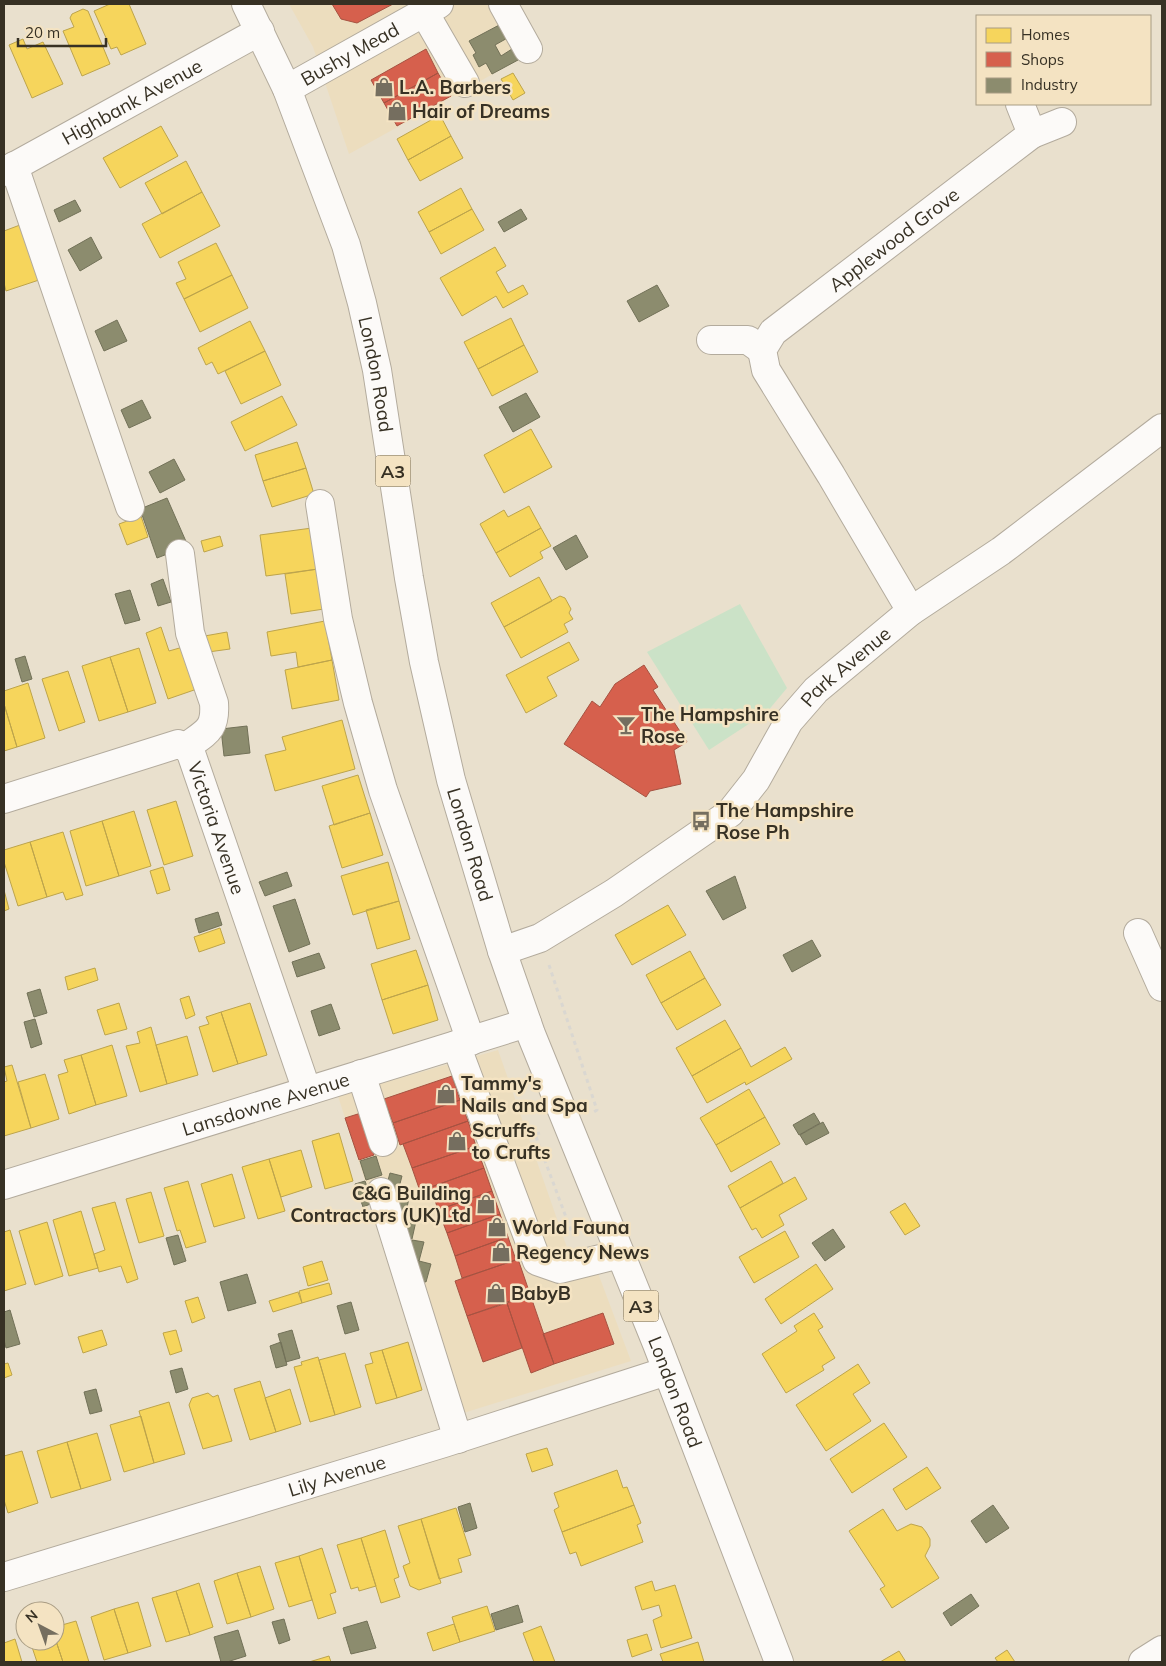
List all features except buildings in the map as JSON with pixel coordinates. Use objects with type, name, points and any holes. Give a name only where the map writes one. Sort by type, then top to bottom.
[{"type":"street","name":"London Road","points":[[246,4],[287,89],[346,245],[362,302],[377,370],[424,662],[451,780],[502,951],[527,1023],[667,1371],[779,1662]]},
{"type":"street","points":[[503,4],[528,49]]},
{"type":"street","points":[[432,8],[465,83]]},
{"type":"street","name":"Bushy Mead","points":[[287,89],[432,8]]},
{"type":"street","name":"Highbank Avenue","points":[[9,169],[260,31]]},
{"type":"street","points":[[1020,105],[1032,134]]},
{"type":"street","name":"Applewood Grove","points":[[762,350],[773,332],[1032,134],[1062,122]]},
{"type":"street","points":[[9,169],[130,507]]},
{"type":"street","points":[[711,340],[748,340],[762,350],[766,370],[831,475],[911,611]]},
{"type":"street","name":"Park Avenue","points":[[502,951],[540,938],[614,893],[730,813],[756,780],[789,721],[816,690],[911,611],[1002,551],[1162,428]]},
{"type":"street","points":[[320,504],[338,619],[363,721],[463,1043],[537,1261],[560,1269],[620,1254]]},
{"type":"street","points":[[180,554],[190,633],[214,703],[214,715],[210,728],[186,747]]},
{"type":"street","name":"Victoria Avenue","points":[[4,799],[178,744],[186,747],[191,753],[307,1091]]},
{"type":"street","points":[[1138,933],[1162,987]]},
{"type":"street","name":"Lansdowne Avenue","points":[[4,1185],[527,1023]]},
{"type":"street","points":[[361,1074],[383,1142]]},
{"type":"street","points":[[381,1192],[458,1439]]},
{"type":"street","name":"Lily Avenue","points":[[4,1577],[458,1439],[667,1371]]},
{"type":"shaded area","points":[[289,4],[515,4],[538,49],[349,154],[313,47]]},
{"type":"shaded area","points":[[498,1050],[578,1279],[598,1273],[631,1361],[441,1420],[338,1096]]},
{"type":"green space","points":[[740,604],[787,688],[767,712],[709,750],[647,652]]},
{"type":"place","name":"L.A. Barbers","points":[[384,87]]},
{"type":"place","name":"Hair of Dreams","points":[[397,111]]},
{"type":"place","name":"The Hampshire Rose","points":[[626,725]]},
{"type":"place","name":"The Hampshire Rose Ph","points":[[701,821]]},
{"type":"place","name":"Tammy's Nails and Spa","points":[[446,1094]]},
{"type":"place","name":"Scruffs to Crufts","points":[[457,1141]]},
{"type":"place","name":"C&G Building Contractors (UK)Ltd","points":[[486,1204]]},
{"type":"place","name":"World Fauna","points":[[497,1227]]},
{"type":"place","name":"Regency News","points":[[501,1252]]},
{"type":"place","name":"BabyB","points":[[496,1293]]}]
